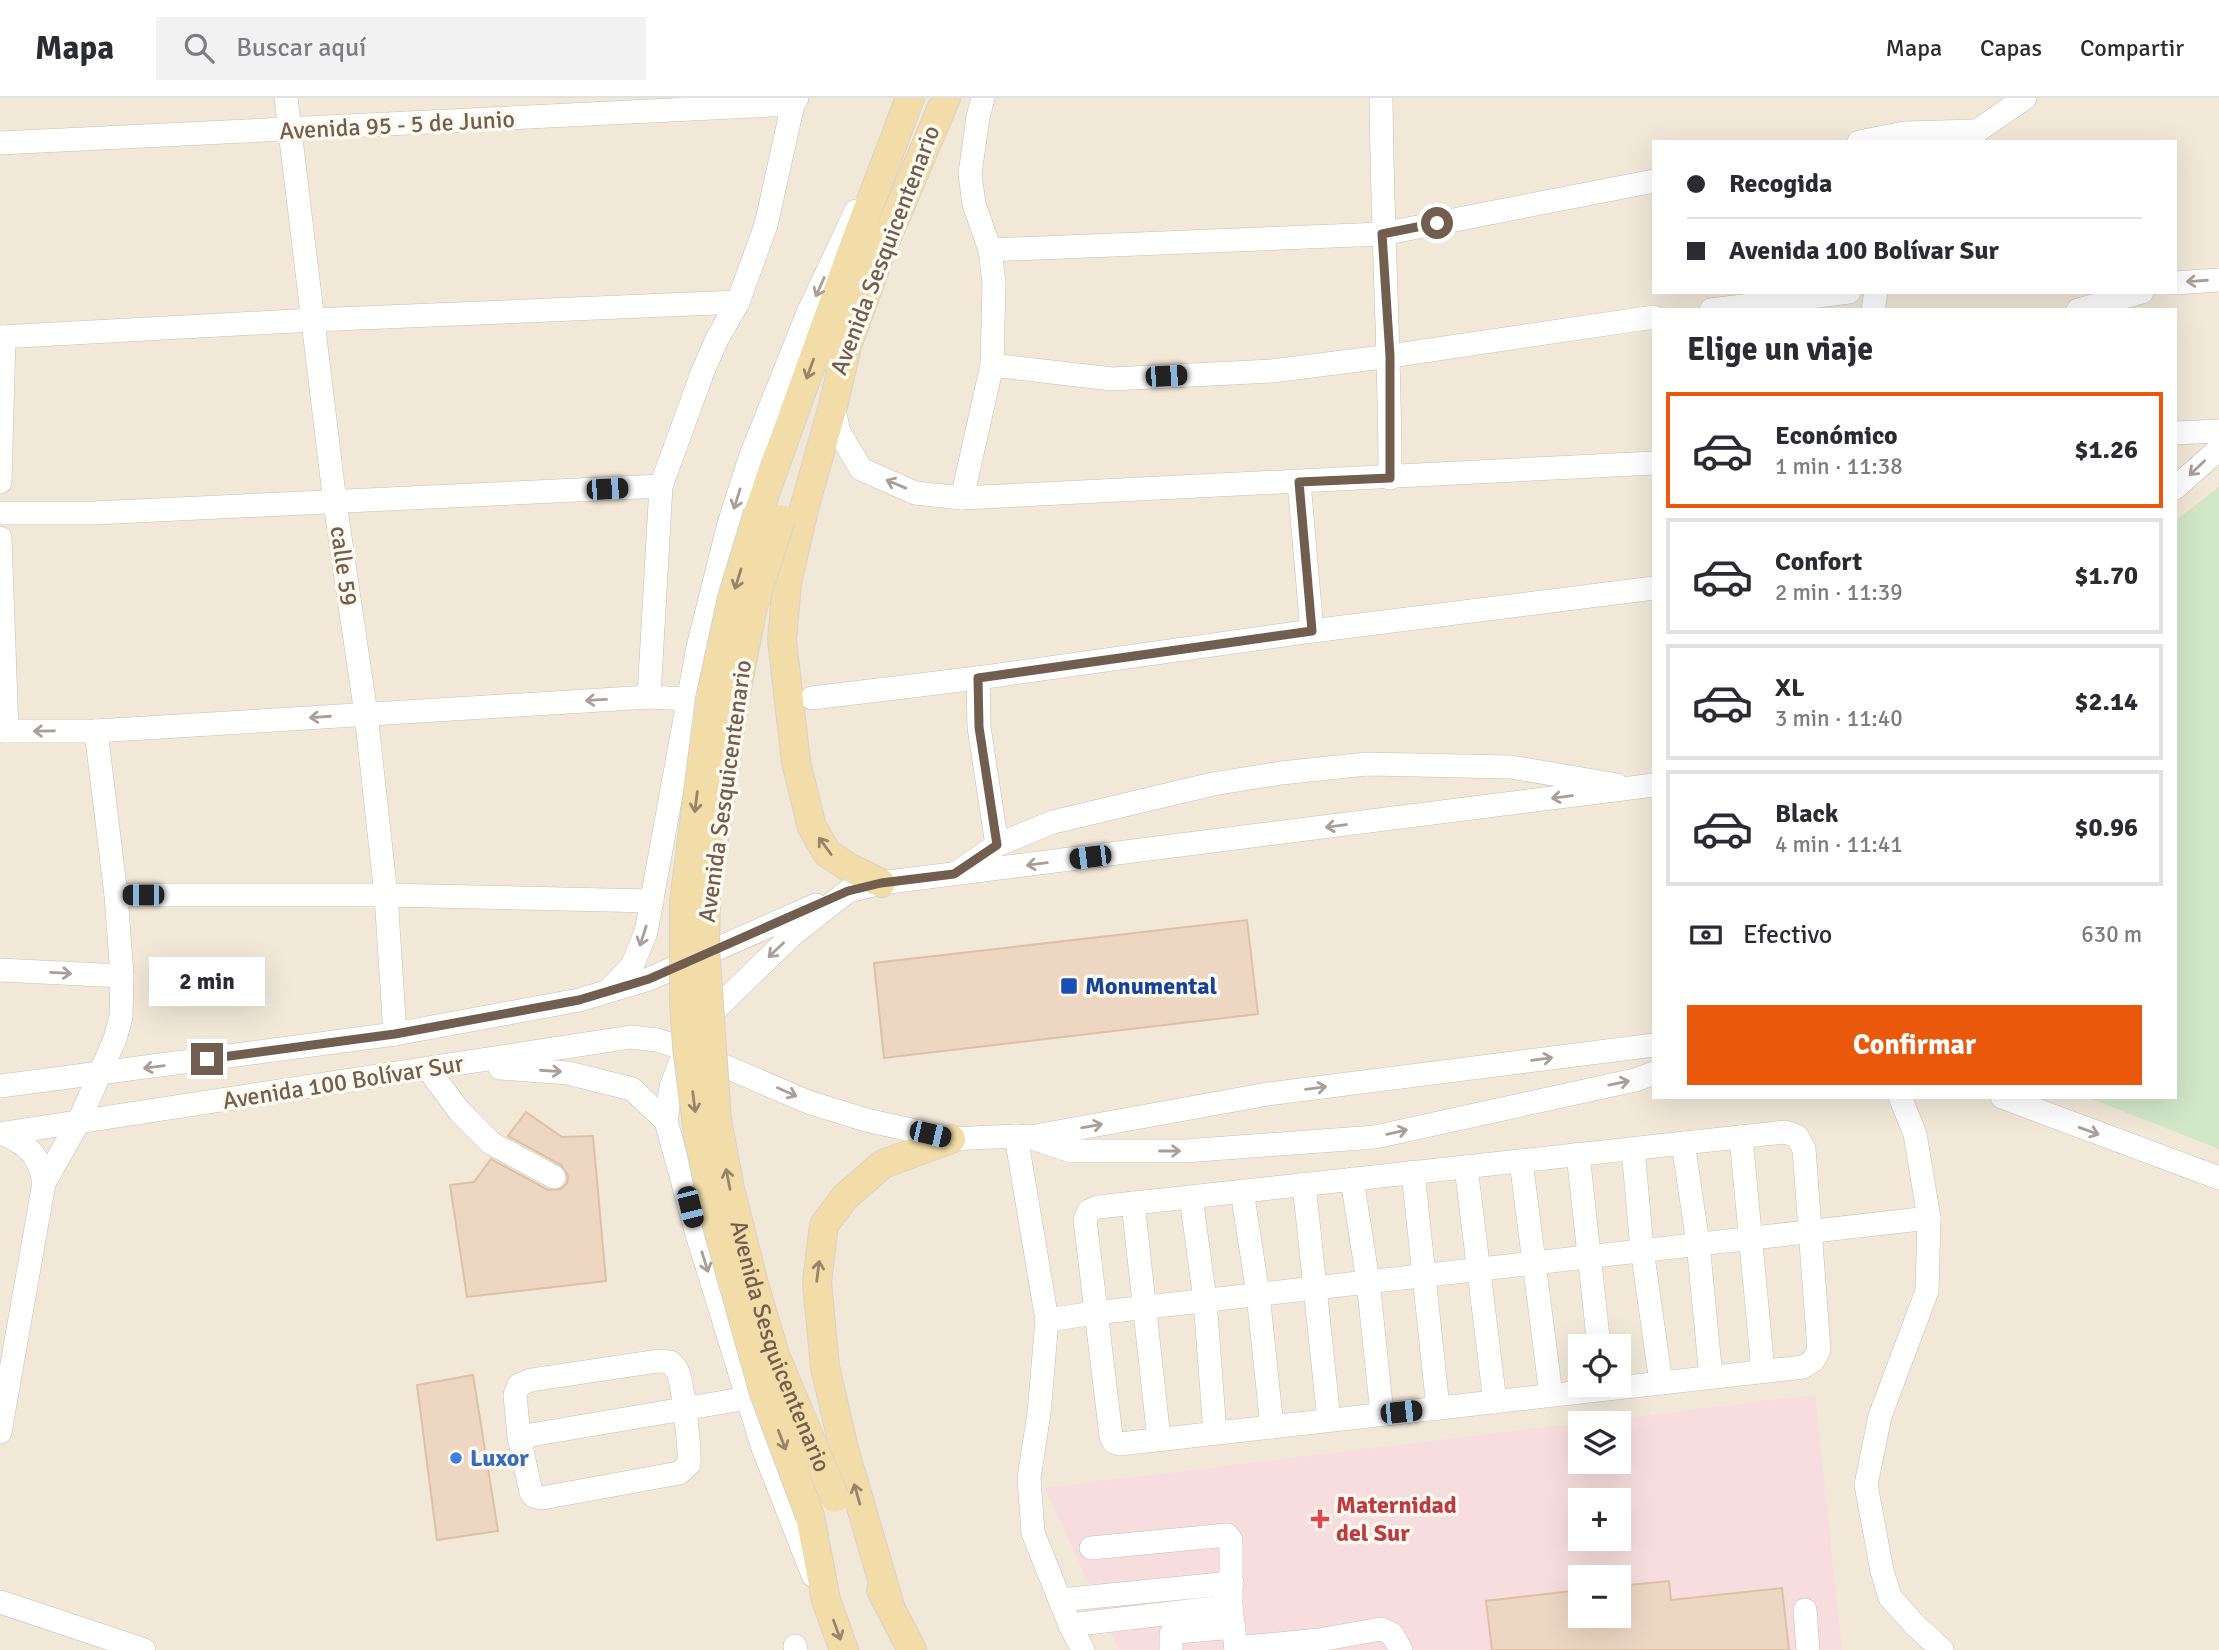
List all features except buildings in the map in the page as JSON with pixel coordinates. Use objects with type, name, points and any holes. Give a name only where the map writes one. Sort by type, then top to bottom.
[{"type":"main road","name":"Avenida Sesquicentenario","points":[[910,98],[894,138],[770,516],[734,702],[706,896],[706,960],[717,1121],[733,1201],[775,1355],[835,1498],[912,1650]]},
{"type":"main road","name":"Avenida Sesquicentenario","points":[[844,1650],[826,1600],[810,1516],[765,1394],[718,1226],[699,1140],[684,1001],[684,902],[710,699],[732,598],[846,351],[882,249],[946,98]]},
{"type":"main road","points":[[846,351],[834,406],[786,583],[782,640],[796,762],[812,827],[827,853],[881,883]]},
{"type":"main road","points":[[890,1606],[844,1449],[825,1367],[817,1282],[824,1225],[845,1197],[883,1164],[951,1139]]},
{"type":"street","name":"calle 59","points":[[286,98],[335,503],[366,714],[386,895],[395,1034]]},
{"type":"street","points":[[962,498],[992,365],[994,283],[990,250],[974,204],[970,174],[983,98]]},
{"type":"street","points":[[1381,98],[1382,234],[1390,356],[1390,478]]},
{"type":"street","points":[[1869,140],[1904,133],[1973,137],[2025,98]]},
{"type":"street","name":"Avenida 95 - 5 de Junio","points":[[0,143],[290,130],[795,101]]},
{"type":"street","points":[[649,697],[661,486],[717,339],[738,302],[766,225],[795,101]]},
{"type":"street","points":[[608,991],[632,967],[646,932],[698,647],[726,536],[750,458],[843,236],[894,138]]},
{"type":"street","points":[[990,250],[1382,234],[1652,181]]},
{"type":"street","points":[[2177,283],[2219,280]]},
{"type":"street","points":[[1726,308],[1834,294]]},
{"type":"street","points":[[2085,308],[2134,294]]},
{"type":"street","points":[[0,482],[2,337],[313,320],[738,302]]},
{"type":"street","points":[[992,365],[1112,379],[1272,371],[1652,317]]},
{"type":"street","points":[[834,406],[839,432],[861,469],[915,492],[962,498],[1652,463]]},
{"type":"street","points":[[2177,433],[2219,430]]},
{"type":"street","points":[[2177,486],[2219,449]]},
{"type":"street","points":[[1299,482],[1312,631]]},
{"type":"street","points":[[0,513],[94,513],[661,486]]},
{"type":"street","points":[[0,538],[3,732],[96,731],[649,697],[689,699]]},
{"type":"street","points":[[812,698],[1652,587]]},
{"type":"street","points":[[978,678],[979,727],[997,845]]},
{"type":"street","points":[[0,1432],[44,1183],[79,1121],[115,1039],[121,1017],[122,976],[116,895],[96,731]]},
{"type":"street","points":[[954,874],[997,845],[1053,822],[1213,784],[1281,773],[1367,765],[1511,767],[1644,787]]},
{"type":"street","points":[[826,1600],[808,1563],[768,1461],[697,1234],[677,1153],[666,1121],[671,1087],[685,1049],[719,1006],[790,936],[848,891],[881,883],[1644,787]]},
{"type":"street","name":"Avenida 100 Bolívar Sur","points":[[0,1086],[395,1034],[579,1000],[649,979],[848,891]]},
{"type":"street","points":[[116,895],[386,895],[652,901]]},
{"type":"street","points":[[0,970],[122,976]]},
{"type":"street","name":"Avenida 100 Bolívar Sur","points":[[2,1134],[631,1037],[657,1040],[685,1049],[820,1105],[866,1120],[951,1139],[1023,1137]]},
{"type":"street","points":[[1023,1137],[1268,1094],[1652,1045]]},
{"type":"street","points":[[458,1065],[568,1073],[632,1089],[666,1121]]},
{"type":"street","points":[[428,1069],[460,1112],[491,1143],[554,1177]]},
{"type":"street","points":[[1023,1137],[1071,1151],[1185,1151],[1375,1137],[1635,1080],[1652,1074]]},
{"type":"street","points":[[1901,1099],[1915,1134],[1929,1218],[1927,1291],[1880,1416],[1866,1485],[1882,1572],[1890,1597],[1942,1650]]},
{"type":"street","points":[[2007,1099],[2219,1178]]},
{"type":"street","points":[[2038,1099],[2061,1121]]},
{"type":"street","points":[[1568,1392],[1120,1444],[1114,1442],[1111,1436],[1085,1220],[1089,1211],[1098,1206],[1785,1132],[1797,1136],[1804,1149],[1819,1350],[1813,1361],[1803,1367],[1631,1385]]},
{"type":"street","points":[[2,1134],[28,1148],[36,1157],[41,1166],[44,1183]]},
{"type":"street","points":[[1023,1137],[1047,1320],[1039,1413],[1029,1478],[1033,1532],[1070,1625],[1083,1650]]},
{"type":"street","points":[[1741,1137],[1763,1371]]},
{"type":"street","points":[[1683,1143],[1698,1243],[1711,1377]]},
{"type":"street","points":[[1633,1149],[1642,1249],[1661,1382]]},
{"type":"street","points":[[1578,1154],[1598,1334]]},
{"type":"street","points":[[1521,1161],[1551,1395]]},
{"type":"street","points":[[1466,1167],[1495,1402]]},
{"type":"street","points":[[1413,1172],[1438,1408]]},
{"type":"street","points":[[1352,1179],[1368,1281],[1382,1414]]},
{"type":"street","points":[[1304,1184],[1329,1420]]},
{"type":"street","points":[[1241,1191],[1258,1294],[1272,1426]]},
{"type":"street","points":[[1191,1197],[1205,1300],[1215,1433]]},
{"type":"street","points":[[1133,1203],[1159,1439]]},
{"type":"street","points":[[1047,1320],[1588,1255],[1929,1218]]},
{"type":"street","points":[[658,1361],[670,1362],[678,1371],[684,1409],[690,1451],[689,1464],[679,1473],[542,1498],[531,1492],[519,1437],[515,1395],[519,1385],[531,1380],[658,1361]]},
{"type":"street","points":[[519,1437],[748,1398]]},
{"type":"street","points":[[1091,1548],[1227,1535],[1231,1540],[1234,1633]]},
{"type":"street","points":[[1060,1600],[1231,1583]]},
{"type":"street","points":[[1137,1592],[1140,1617]]},
{"type":"street","points":[[0,1602],[144,1650]]},
{"type":"street","points":[[1805,1610],[1808,1650]]},
{"type":"street","points":[[1070,1625],[1140,1617],[1234,1633],[1289,1646],[1381,1629],[1392,1634],[1401,1650]]},
{"type":"street","points":[[1171,1650],[1171,1634],[1177,1632],[1234,1633]]},
{"type":"shaded area","points":[[0,98],[2219,98],[2219,1650],[0,1650]]},
{"type":"shaded area","name":"Maternidad del Sur","points":[[1815,1395],[1842,1650],[1119,1650],[1045,1488],[1568,1424],[1568,1474],[1631,1474],[1631,1417]]},
{"type":"green space","points":[[2219,487],[2219,1149],[2092,1099],[2177,1099],[2177,519]]},
{"type":"place","name":"Monumental","points":[[1069,986]]},
{"type":"place","name":"Luxor","points":[[456,1458]]},
{"type":"place","name":"Maternidad del Sur","points":[[1320,1519]]},
{"type":"route","points":[[207,1059],[395,1034],[579,1000],[649,979],[848,891],[881,883],[954,874],[997,845],[979,727],[978,678],[1312,631],[1299,482],[1390,478],[1390,356],[1382,234],[1437,223]]}]
